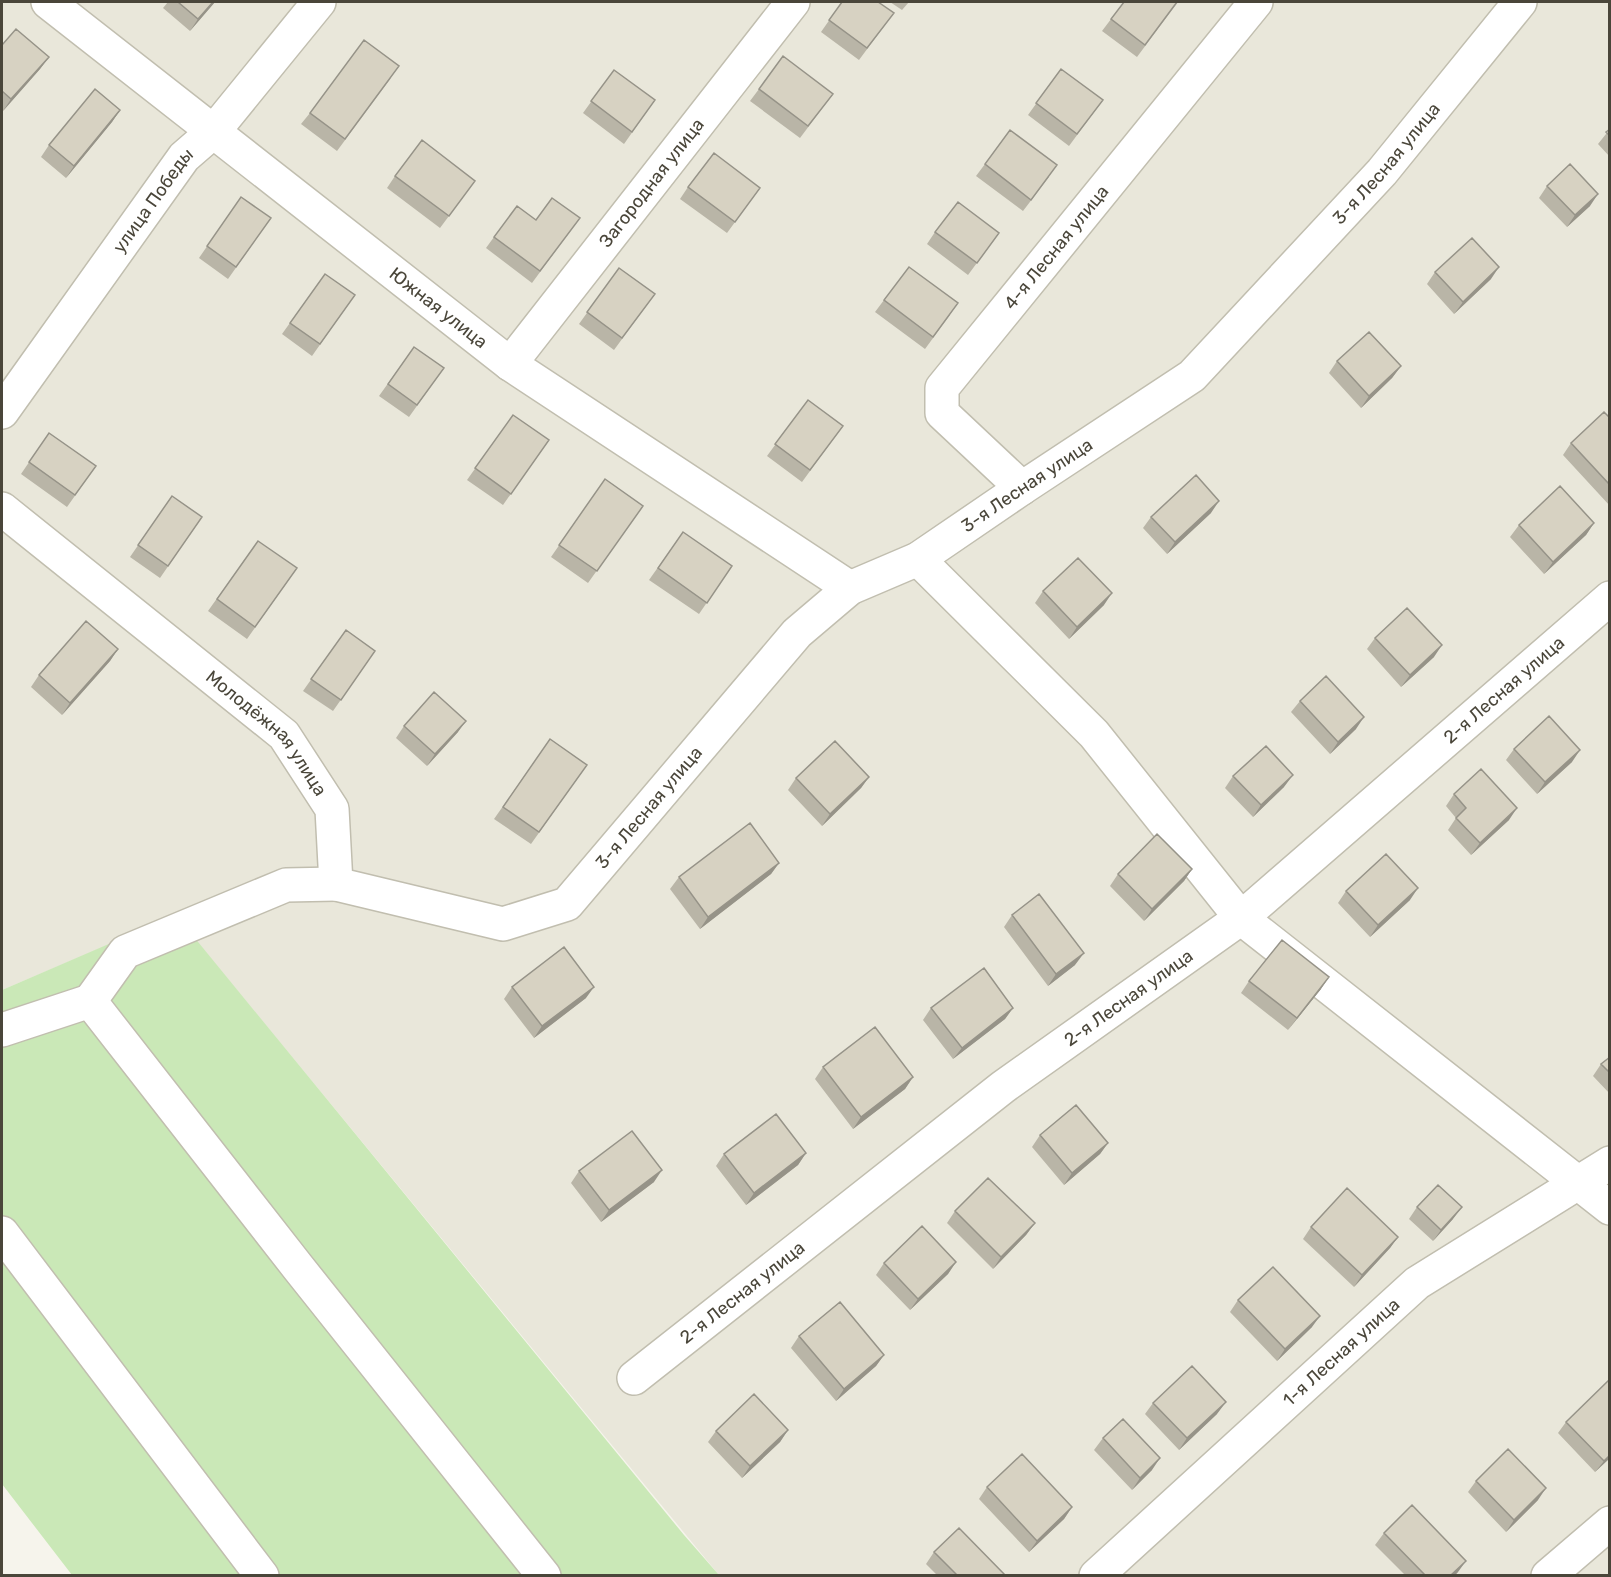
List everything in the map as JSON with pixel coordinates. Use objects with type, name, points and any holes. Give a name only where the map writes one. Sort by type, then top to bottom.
[{"type":"street","name":"Южная улица","points":[[48,2],[510,364],[850,588]]},
{"type":"street","name":"улица Победы","points":[[2,412],[184,157],[214,131],[319,2]]},
{"type":"street","name":"Загородная улица","points":[[510,364],[793,2]]},
{"type":"street","name":"4-я Лесная улица","points":[[1022,488],[942,413],[942,388],[1256,2]]},
{"type":"street","name":"3-я Лесная улица","points":[[336,884],[503,924],[567,904],[797,633],[850,588],[918,559],[1192,376],[1382,172],[1520,2]]},
{"type":"street","name":"Молодёжная улица","points":[[2,509],[284,735],[332,809],[336,884]]},
{"type":"street","points":[[918,559],[1095,734],[1240,918],[1610,1208]]},
{"type":"street","name":"2-я Лесная улица","points":[[634,1378],[1003,1087],[1240,918],[1610,598]]},
{"type":"street","points":[[2,1030],[90,1001],[125,952],[286,885],[336,884]]},
{"type":"street","points":[[90,1001],[297,1266],[544,1575]]},
{"type":"street","name":"1-я Лесная улица","points":[[1096,1575],[1417,1283],[1610,1163]]},
{"type":"street","points":[[2,1233],[262,1575]]},
{"type":"street","points":[[1548,1575],[1610,1523]]},
{"type":"shaded area","points":[[2,2],[1609,2],[1609,1575],[719,1575],[176,916],[2,990]]},
{"type":"green space","points":[[176,915],[719,1575],[72,1575],[2,1484],[2,990]]},
{"type":"building","points":[[178,2],[213,2],[198,19]]},
{"type":"building","points":[[842,2],[878,2],[894,13],[867,48],[829,20]]},
{"type":"building","points":[[1124,2],[1177,2],[1145,45],[1111,19]]},
{"type":"building","points":[[16,29],[49,57],[11,99],[2,91],[2,45]]},
{"type":"building","points":[[364,40],[399,66],[345,139],[310,113]]},
{"type":"building","points":[[783,56],[833,94],[808,126],[759,89]]},
{"type":"building","points":[[1061,69],[1103,100],[1077,134],[1036,103]]},
{"type":"building","points":[[614,70],[655,100],[632,132],[591,101]]},
{"type":"building","points":[[95,89],[120,110],[74,166],[49,145]]},
{"type":"building","points":[[1010,130],[1057,165],[1031,200],[985,164]]},
{"type":"building","points":[[422,140],[475,181],[449,216],[395,176]]},
{"type":"building","points":[[714,153],[760,188],[735,222],[688,187]]},
{"type":"building","points":[[1570,164],[1598,194],[1575,215],[1547,186]]},
{"type":"building","points":[[241,197],[271,218],[236,267],[207,246]]},
{"type":"building","points":[[552,198],[580,218],[540,271],[494,237],[517,206],[536,220]]},
{"type":"building","points":[[958,202],[999,233],[977,263],[935,232]]},
{"type":"building","points":[[1472,238],[1499,267],[1463,302],[1435,272]]},
{"type":"building","points":[[909,267],[958,303],[933,337],[884,300]]},
{"type":"building","points":[[619,268],[655,294],[622,338],[587,312]]},
{"type":"building","points":[[325,274],[355,295],[320,344],[290,323]]},
{"type":"building","points":[[1369,332],[1401,366],[1369,396],[1337,361]]},
{"type":"building","points":[[414,347],[444,368],[417,405],[388,384]]},
{"type":"building","points":[[808,400],[843,426],[810,470],[775,444]]},
{"type":"building","points":[[1604,412],[1610,418],[1610,485],[1571,443]]},
{"type":"building","points":[[513,415],[549,440],[511,494],[475,468]]},
{"type":"building","points":[[49,433],[96,466],[75,495],[29,462]]},
{"type":"building","points":[[1196,475],[1219,501],[1175,542],[1151,517]]},
{"type":"building","points":[[605,479],[643,506],[597,571],[559,545]]},
{"type":"building","points":[[1560,486],[1594,523],[1553,562],[1519,525]]},
{"type":"building","points":[[172,496],[202,517],[168,566],[138,545]]},
{"type":"building","points":[[683,532],[732,566],[707,603],[658,568]]},
{"type":"building","points":[[258,541],[297,568],[255,627],[217,599]]},
{"type":"building","points":[[1078,558],[1112,593],[1077,627],[1043,591]]},
{"type":"building","points":[[1407,608],[1442,645],[1410,675],[1375,638]]},
{"type":"building","points":[[86,621],[118,649],[70,703],[39,675]]},
{"type":"building","points":[[346,630],[375,651],[341,700],[311,679]]},
{"type":"building","points":[[1326,676],[1364,717],[1338,742],[1300,701]]},
{"type":"building","points":[[434,692],[466,721],[435,754],[404,726]]},
{"type":"building","points":[[1549,716],[1580,750],[1545,782],[1514,749]]},
{"type":"building","points":[[550,739],[587,765],[539,832],[503,807]]},
{"type":"building","points":[[835,741],[869,777],[830,814],[796,778]]},
{"type":"building","points":[[1266,746],[1293,775],[1261,805],[1233,776]]},
{"type":"building","points":[[1481,769],[1517,808],[1480,843],[1456,818],[1466,808],[1454,794]]},
{"type":"building","points":[[750,823],[779,863],[708,917],[679,877]]},
{"type":"building","points":[[1157,834],[1192,869],[1152,909],[1118,874]]},
{"type":"building","points":[[1386,854],[1418,888],[1378,925],[1346,891]]},
{"type":"building","points":[[1039,894],[1084,953],[1056,974],[1012,915]]},
{"type":"building","points":[[1282,940],[1329,977],[1297,1018],[1249,981]]},
{"type":"building","points":[[564,947],[594,987],[542,1026],[512,987]]},
{"type":"building","points":[[984,968],[1013,1008],[962,1048],[931,1008]]},
{"type":"building","points":[[875,1027],[913,1077],[861,1117],[823,1067]]},
{"type":"building","points":[[1610,1057],[1610,1073],[1601,1064]]},
{"type":"building","points":[[1076,1105],[1108,1143],[1072,1173],[1040,1135]]},
{"type":"building","points":[[776,1114],[806,1153],[754,1193],[724,1154]]},
{"type":"building","points":[[632,1131],[662,1170],[609,1210],[579,1171]]},
{"type":"building","points":[[988,1178],[1035,1223],[1001,1257],[955,1211]]},
{"type":"building","points":[[1438,1185],[1462,1207],[1441,1230],[1417,1207]]},
{"type":"building","points":[[1347,1188],[1398,1237],[1362,1275],[1311,1227]]},
{"type":"building","points":[[922,1226],[956,1262],[918,1299],[884,1263]]},
{"type":"building","points":[[1273,1267],[1320,1316],[1285,1349],[1238,1300]]},
{"type":"building","points":[[840,1302],[884,1355],[844,1389],[799,1336]]},
{"type":"building","points":[[1192,1366],[1226,1402],[1187,1438],[1153,1403]]},
{"type":"building","points":[[1610,1379],[1610,1455],[1604,1461],[1566,1422]]},
{"type":"building","points":[[754,1394],[788,1430],[750,1466],[716,1431]]},
{"type":"building","points":[[1123,1419],[1160,1458],[1140,1478],[1103,1438]]},
{"type":"building","points":[[1508,1449],[1546,1488],[1514,1520],[1476,1481]]},
{"type":"building","points":[[1022,1454],[1072,1507],[1037,1541],[987,1487]]},
{"type":"building","points":[[1412,1505],[1466,1561],[1451,1575],[1425,1575],[1384,1533]]},
{"type":"building","points":[[959,1528],[1005,1575],[957,1575],[934,1552]]}]
